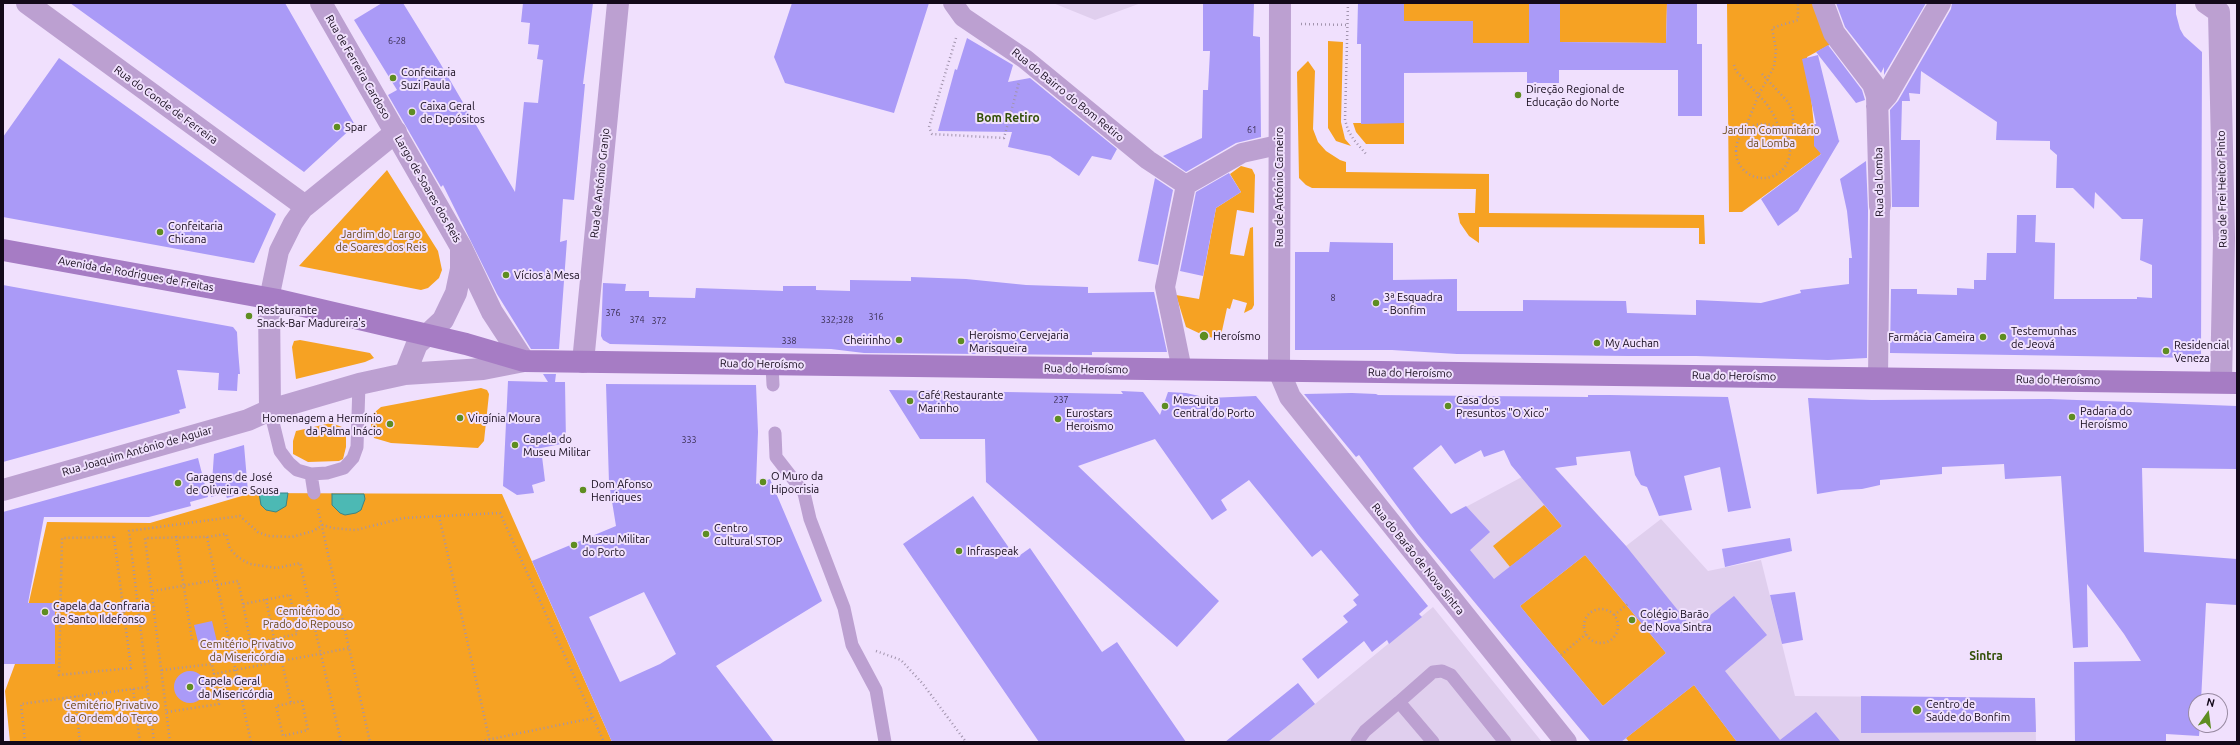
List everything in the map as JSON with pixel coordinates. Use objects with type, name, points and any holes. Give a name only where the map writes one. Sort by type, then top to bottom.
[{"type":"main road","name":"Avenida de Rodrigues de Freitas","points":[[3,250],[269,299]]},
{"type":"main road","points":[[269,299],[428,334],[524,361],[583,362]]},
{"type":"main road","name":"Rua do Heroísmo","points":[[583,362],[772,375],[1182,370],[2229,382]]},
{"type":"street","name":"Rua do Conde de Ferreira","points":[[28,3],[305,206]]},
{"type":"street","name":"Rua de Ferreira Cardoso","points":[[321,3],[396,132]]},
{"type":"street","name":"Rua de António Granjo","points":[[583,362],[618,3]]},
{"type":"street","name":"Rua de António Carneiro","points":[[1279,371],[1278,145],[1280,3]]},
{"type":"street","name":"Rua da Lomba","points":[[1823,3],[1834,34],[1873,84],[1877,96],[1880,206],[1878,378]]},
{"type":"street","points":[[1878,106],[1887,95],[1940,3]]},
{"type":"street","name":"Rua de Frei Heitor Pinto","points":[[2206,3],[2219,12],[2229,382]]},
{"type":"street","name":"Rua do Bairro do Bom Retiro","points":[[958,10],[1025,58],[1148,160],[1186,185]]},
{"type":"street","name":"Largo de Soares dos Reis","points":[[270,410],[269,299],[279,251],[293,223],[305,206],[396,132],[461,248],[492,312],[524,361]]},
{"type":"street","points":[[1182,370],[1164,287],[1186,185],[1242,153],[1278,145]]},
{"type":"street","name":"Largo de Soares dos Reis","points":[[405,374],[417,344],[443,320],[456,293],[461,269],[461,248]]},
{"type":"street","points":[[270,410],[359,384],[405,374],[483,369],[524,361]]},
{"type":"street","name":"Rua do Barão de Nova Sintra","points":[[1279,371],[1290,397],[1566,742]]},
{"type":"street","name":"Rua Joaquim António de Aguiar","points":[[3,490],[248,420],[270,410]]},
{"type":"lane","points":[[270,410],[280,451],[297,470],[311,474],[327,473],[344,468],[354,458],[357,447],[359,384]]},
{"type":"lane","points":[[775,433],[776,457],[804,493],[810,519],[844,608],[852,645],[876,690],[885,742]]},
{"type":"lane","points":[[311,474],[314,493]]},
{"type":"lane","points":[[1361,740],[1365,731],[1433,672],[1442,671],[1451,674],[1505,742]]},
{"type":"lane","points":[[1399,702],[1433,742]]},
{"type":"path","points":[[1348,3],[1345,120],[1348,130],[1354,140],[1366,154]]},
{"type":"path","points":[[1734,65],[1736,71],[1759,94],[1775,117],[1779,129],[1788,140],[1790,149],[1789,158],[1783,169],[1771,177],[1753,176],[1745,172],[1736,156],[1738,139],[1744,132],[1759,94],[1775,60],[1776,50],[1772,28],[1798,20],[1798,3]]},
{"type":"path","points":[[958,10],[929,126],[932,134],[1004,138],[1025,58]]},
{"type":"path","points":[[1309,24],[1348,25]]},
{"type":"path","points":[[1762,74],[1766,81],[1784,98],[1792,113],[1794,130],[1788,140]]},
{"type":"path","points":[[1744,132],[1759,124],[1768,124],[1779,129]]},
{"type":"path","points":[[314,493],[323,525],[370,742]]},
{"type":"path","points":[[154,742],[129,531],[240,516],[258,532],[274,537],[292,537],[323,525],[332,528],[356,530],[403,518],[500,513],[604,742]]},
{"type":"path","points":[[439,516],[490,741]]},
{"type":"path","points":[[170,742],[153,591],[145,538],[176,536],[207,537],[226,534],[230,549],[239,558],[250,564],[277,568],[300,563],[341,742]]},
{"type":"path","points":[[176,536],[192,640]]},
{"type":"path","points":[[114,537],[131,668],[59,676],[60,611],[62,538],[114,537]]},
{"type":"path","points":[[207,537],[234,671],[251,742]]},
{"type":"path","points":[[153,591],[216,580]]},
{"type":"path","points":[[217,585],[238,580],[251,644],[297,634],[290,595],[243,604]]},
{"type":"path","points":[[266,599],[274,639]]},
{"type":"path","points":[[1614,615],[1628,604]]},
{"type":"path","points":[[60,611],[138,606]]},
{"type":"path","points":[[1605,609],[1614,615],[1618,625],[1618,631],[1611,640],[1600,643],[1594,642],[1586,634],[1584,629],[1586,618],[1594,610],[1605,609]]},
{"type":"path","points":[[1561,655],[1586,634]]},
{"type":"path","points":[[852,645],[874,650],[901,660],[928,690],[966,742]]},
{"type":"path","points":[[214,674],[350,648]]},
{"type":"path","points":[[282,662],[291,703]]},
{"type":"path","points":[[162,670],[212,664],[219,704],[167,712]]},
{"type":"path","points":[[216,685],[237,682]]},
{"type":"path","points":[[25,742],[21,704],[147,687]]},
{"type":"path","points":[[133,689],[140,742]]},
{"type":"path","points":[[75,696],[80,742]]},
{"type":"path","points":[[302,701],[308,730],[283,736],[276,706],[291,703],[302,701]]},
{"type":"path","points":[[477,742],[490,741],[593,718]]},
{"type":"shaded area","points":[[1053,3],[1141,3],[1095,20]]},
{"type":"shaded area","name":"Colégio Barão de Nova Sintra","points":[[1550,462],[1626,546],[1661,519],[1708,571],[1761,560],[1795,696],[2035,698],[2036,742],[1591,742],[1417,533]]},
{"type":"shaded area","points":[[259,493],[288,493],[286,506],[276,512],[266,510],[261,505]]},
{"type":"shaded area","points":[[332,494],[364,494],[365,499],[361,510],[356,513],[345,515],[340,513],[332,505]]},
{"type":"shaded area","points":[[1433,607],[1542,742],[1268,742],[1315,704]]},
{"type":"green space","points":[[1404,3],[1529,3],[1529,43],[1473,43],[1473,21],[1404,21]]},
{"type":"green space","points":[[1560,3],[1667,3],[1666,43],[1560,42]]},
{"type":"green space","name":"Jardim Comunitário da Lomba","points":[[1727,3],[1819,3],[1835,42],[1807,57],[1815,136],[1821,154],[1742,212],[1729,212]]},
{"type":"green space","points":[[1328,41],[1343,42],[1341,122],[1345,139],[1351,146],[1336,141],[1328,128]]},
{"type":"green space","points":[[1308,61],[1315,71],[1313,129],[1318,142],[1326,151],[1346,162],[1346,172],[1489,174],[1489,213],[1704,215],[1705,244],[1699,244],[1699,228],[1479,227],[1479,243],[1469,236],[1460,223],[1458,213],[1475,213],[1476,189],[1312,188],[1306,185],[1299,178],[1297,72]]},
{"type":"green space","points":[[1353,123],[1404,123],[1404,144],[1366,144],[1356,132]]},
{"type":"green space","points":[[1241,166],[1252,169],[1255,175],[1254,213],[1237,210],[1230,254],[1244,256],[1250,228],[1253,227],[1254,305],[1252,309],[1244,313],[1247,303],[1233,299],[1230,309],[1227,308],[1220,340],[1203,335],[1186,327],[1176,295],[1199,299],[1216,208],[1241,192],[1230,174]]},
{"type":"green space","name":"Jardim do Largo de Soares dos Reis","points":[[387,170],[438,251],[442,270],[439,278],[428,288],[421,290],[299,266]]},
{"type":"green space","points":[[300,340],[370,353],[374,358],[365,362],[296,379],[292,347],[294,341]]},
{"type":"green space","points":[[481,388],[487,390],[489,394],[484,441],[478,448],[391,443],[374,438],[371,425],[372,418],[375,412],[381,407]]},
{"type":"green space","points":[[331,423],[342,427],[346,433],[346,447],[343,459],[339,461],[308,462],[293,454],[293,441],[296,431]]},
{"type":"green space","name":"Cemitério do Prado do Repouso","points":[[252,493],[502,494],[612,742],[10,742],[5,691],[15,664],[47,522],[150,523]]},
{"type":"green space","points":[[1544,505],[1562,526],[1510,567],[1493,546]]},
{"type":"green space","points":[[1585,555],[1666,653],[1603,706],[1520,606]]},
{"type":"green space","points":[[1694,685],[1737,742],[1629,742],[1626,738]]},
{"type":"building","points":[[70,3],[285,3],[355,125],[304,172]]},
{"type":"building","points":[[382,3],[403,3],[440,63],[515,192],[524,102],[538,103],[543,60],[537,59],[539,45],[528,44],[530,23],[521,22],[523,3],[593,3],[583,84],[585,84],[574,200],[563,199],[560,242],[567,240],[559,349],[531,349],[497,294],[443,185],[441,187],[388,95],[397,90],[354,20]]},
{"type":"building","points":[[792,3],[929,3],[894,113],[785,83],[774,57]]},
{"type":"building","points":[[1203,3],[1254,3],[1253,36],[1260,37],[1261,137],[1236,143],[1186,172],[1163,156],[1202,138],[1203,90],[1208,90],[1210,51],[1203,51]]},
{"type":"building","points":[[1358,3],[1404,3],[1404,21],[1473,21],[1473,43],[1529,43],[1529,3],[1560,3],[1560,42],[1666,43],[1667,3],[1697,3],[1697,44],[1702,44],[1702,116],[1678,116],[1678,70],[1559,70],[1559,83],[1527,83],[1527,72],[1404,73],[1404,123],[1361,124],[1361,44],[1357,44]]},
{"type":"building","points":[[1836,3],[1926,3],[1884,75],[1884,67],[1881,73],[1845,27]]},
{"type":"building","points":[[1952,3],[2176,3],[2176,14],[2180,29],[2184,36],[2202,52],[2201,358],[1890,353],[1891,289],[1917,289],[1917,294],[1957,295],[1957,288],[1974,289],[1974,280],[1986,280],[1987,253],[2016,253],[2017,215],[2036,215],[2035,242],[2055,243],[2054,299],[2152,298],[2152,265],[2140,260],[2143,219],[2122,219],[2095,192],[2094,209],[2073,188],[2056,188],[2057,155],[2050,149],[2050,141],[1996,140],[1997,122],[1921,71],[1920,94],[1909,93],[1910,101],[1902,101],[1901,140],[1920,140],[1919,207],[1892,207],[1890,110],[1898,101],[1951,9]]},
{"type":"building","points":[[967,38],[1013,65],[1008,82],[1030,78],[1117,149],[1111,160],[1092,156],[1079,176],[1050,156],[1008,147],[1012,132],[938,131],[955,69],[957,70]]},
{"type":"building","points":[[1828,45],[1862,90],[1865,100],[1856,103],[1816,52]]},
{"type":"building","points":[[1818,55],[1839,141],[1840,140],[1798,211],[1778,226],[1761,199],[1821,154],[1814,146],[1814,124],[1816,124],[1802,59]]},
{"type":"building","points":[[59,58],[276,214],[254,263],[3,217],[3,137]]},
{"type":"building","points":[[1866,161],[1868,210],[1867,358],[1828,360],[1696,356],[1457,354],[1392,350],[1295,350],[1295,252],[1329,252],[1330,242],[1393,243],[1393,280],[1457,279],[1457,311],[1523,311],[1523,300],[1626,301],[1627,313],[1696,315],[1696,300],[1761,303],[1801,293],[1800,290],[1849,284],[1849,258],[1852,258],[1847,211],[1840,179]]},
{"type":"building","points":[[1229,173],[1241,192],[1216,208],[1203,276],[1180,271],[1196,192]]},
{"type":"building","points":[[1155,178],[1173,190],[1158,265],[1138,261]]},
{"type":"building","points":[[911,277],[966,279],[1026,285],[1088,287],[1088,293],[1154,292],[1167,352],[1092,352],[1092,355],[864,353],[831,349],[610,344],[603,340],[601,336],[603,283],[626,284],[625,291],[649,291],[649,297],[695,298],[696,288],[783,291],[783,286],[816,286],[816,290],[850,291],[850,280],[911,281]]},
{"type":"building","points":[[3,285],[233,327],[237,332],[240,374],[238,374],[237,391],[218,390],[219,373],[177,370],[186,408],[179,410],[180,413],[3,462]]},
{"type":"building","points":[[543,374],[556,374],[555,382],[565,382],[566,443],[541,448],[545,481],[532,485],[534,493],[517,495],[503,486],[508,381],[548,382]]},
{"type":"building","name":"Centro Cultural STOP","points":[[606,384],[756,385],[758,432],[756,484],[770,479],[822,601],[716,666],[774,742],[612,742],[532,561],[616,526],[609,483]],"holes":[[[644,592],[676,654],[660,664],[620,682],[589,617]]]},
{"type":"building","points":[[889,390],[1123,394],[1121,391],[1143,392],[1160,415],[1168,392],[1186,393],[1208,398],[1256,396],[1428,606],[1419,614],[1422,617],[1389,644],[1387,640],[1372,652],[1364,641],[1318,679],[1302,659],[1348,622],[1343,616],[1357,605],[1353,600],[1359,595],[1321,550],[1312,557],[1249,480],[1221,500],[1227,510],[1212,520],[1155,439],[1078,466],[1219,601],[1177,647],[986,482],[985,439],[920,439]]},
{"type":"building","points":[[1352,393],[1378,395],[1588,397],[1588,395],[1610,395],[1728,397],[1751,508],[1728,512],[1720,467],[1684,476],[1692,510],[1659,516],[1647,487],[1641,485],[1635,475],[1630,451],[1576,457],[1577,465],[1555,468],[1626,546],[1693,629],[1734,596],[1767,635],[1725,671],[1780,740],[1816,712],[1841,742],[1737,742],[1694,685],[1621,742],[1591,742],[1417,533],[1359,455],[1356,457],[1304,394]],"holes":[[[1441,445],[1455,464],[1481,450],[1484,457],[1504,450],[1511,465],[1562,526],[1494,579],[1470,550],[1490,532],[1466,506],[1451,514],[1413,468]],[[1585,555],[1666,653],[1603,706],[1520,606]]]},
{"type":"building","points":[[1808,398],[1872,400],[2050,399],[2237,406],[2237,469],[2142,468],[2144,552],[2237,559],[2237,605],[2206,603],[2201,693],[2188,693],[2188,733],[2199,733],[2199,736],[2166,734],[2166,742],[2075,742],[2074,662],[2141,661],[2124,634],[2087,584],[2088,647],[2073,648],[2061,476],[2005,479],[2004,464],[1942,467],[1942,474],[1880,480],[1880,485],[1862,489],[1841,490],[1817,494]]},
{"type":"building","points":[[244,445],[248,492],[227,498],[225,493],[211,497],[214,454]]},
{"type":"building","points":[[198,458],[208,497],[190,502],[191,506],[149,517],[44,517],[28,603],[55,603],[55,664],[3,664],[3,512]]},
{"type":"building","points":[[973,496],[1016,558],[1030,548],[1102,652],[1117,642],[1186,742],[1039,742],[903,544]]},
{"type":"building","points":[[1790,538],[1792,551],[1725,567],[1722,549]]},
{"type":"building","points":[[1795,592],[1803,640],[1782,644],[1770,595]]},
{"type":"building","points":[[212,621],[218,646],[200,650],[194,625]]},
{"type":"building","name":"Capela Geral da Misericórdia","points":[[187,671],[193,671],[203,678],[206,687],[205,693],[199,700],[193,703],[187,703],[177,696],[174,690],[174,684],[181,674]]},
{"type":"building","points":[[1298,683],[1315,704],[1268,742],[1225,742]]},
{"type":"building","points":[[1861,696],[2035,698],[2036,732],[1861,733]]},
{"type":"place","name":"Confeitaria Suzi Paula","points":[[393,78]]},
{"type":"place","name":"Direção Regional de Educação do Norte","points":[[1518,95]]},
{"type":"place","name":"Caixa Geral de Depósitos","points":[[412,112]]},
{"type":"place","name":"Spar","points":[[337,127]]},
{"type":"place","name":"Confeitaria Chicana","points":[[160,232]]},
{"type":"place","name":"Vícios à Mesa","points":[[506,275]]},
{"type":"place","name":"3ª Esquadra - Bonfim","points":[[1376,303]]},
{"type":"place","name":"Restaurante Snack-Bar Madureira's","points":[[249,316]]},
{"type":"place","name":"Heroísmo","points":[[1204,336]]},
{"type":"place","name":"Farmácia Cameira","points":[[1983,337]]},
{"type":"place","name":"Testemunhas de Jeová","points":[[2003,337]]},
{"type":"place","name":"Cheirinho","points":[[899,340]]},
{"type":"place","name":"Heroismo Cervejaria Marisqueira","points":[[961,341]]},
{"type":"place","name":"My Auchan","points":[[1597,343]]},
{"type":"place","name":"Residencial Veneza","points":[[2166,351]]},
{"type":"place","name":"Café Restaurante Marinho","points":[[910,401]]},
{"type":"place","name":"Mesquita Central do Porto","points":[[1165,406]]},
{"type":"place","name":"Casa dos Presuntos \"O Xico\"","points":[[1448,406]]},
{"type":"place","name":"Padaria do Heroísmo","points":[[2072,417]]},
{"type":"place","name":"Virgínia Moura","points":[[460,418]]},
{"type":"place","name":"Eurostars Heroismo","points":[[1058,419]]},
{"type":"place","name":"Homenagem a Hermínio da Palma Inácio","points":[[390,424]]},
{"type":"place","name":"Capela do Museu Militar","points":[[515,445]]},
{"type":"place","name":"O Muro da Hipocrisia","points":[[763,482]]},
{"type":"place","name":"Garagens de José de Oliveira e Sousa","points":[[178,483]]},
{"type":"place","name":"Dom Afonso Henriques","points":[[583,490]]},
{"type":"place","name":"Centro Cultural STOP","points":[[706,534]]},
{"type":"place","name":"Museu Militar do Porto","points":[[574,545]]},
{"type":"place","name":"Infraspeak","points":[[959,551]]},
{"type":"place","name":"Capela da Confraria de Santo Ildefonso","points":[[45,612]]},
{"type":"place","name":"Colégio Barão de Nova Sintra","points":[[1632,620]]},
{"type":"place","name":"Capela Geral da Misericórdia","points":[[190,687]]},
{"type":"place","name":"Centro de Saúde do Bonfim","points":[[1917,710]]},
{"type":"district","name":"Bom Retiro","points":[[1008,118]]},
{"type":"district","name":"Sintra","points":[[1986,656]]},
{"type":"park label","name":"Cemitério Privativo da Misericórdia","points":[[247,650]]},
{"type":"park label","name":"Cemitério Privativo da Ordem do Terço","points":[[111,711]]}]
